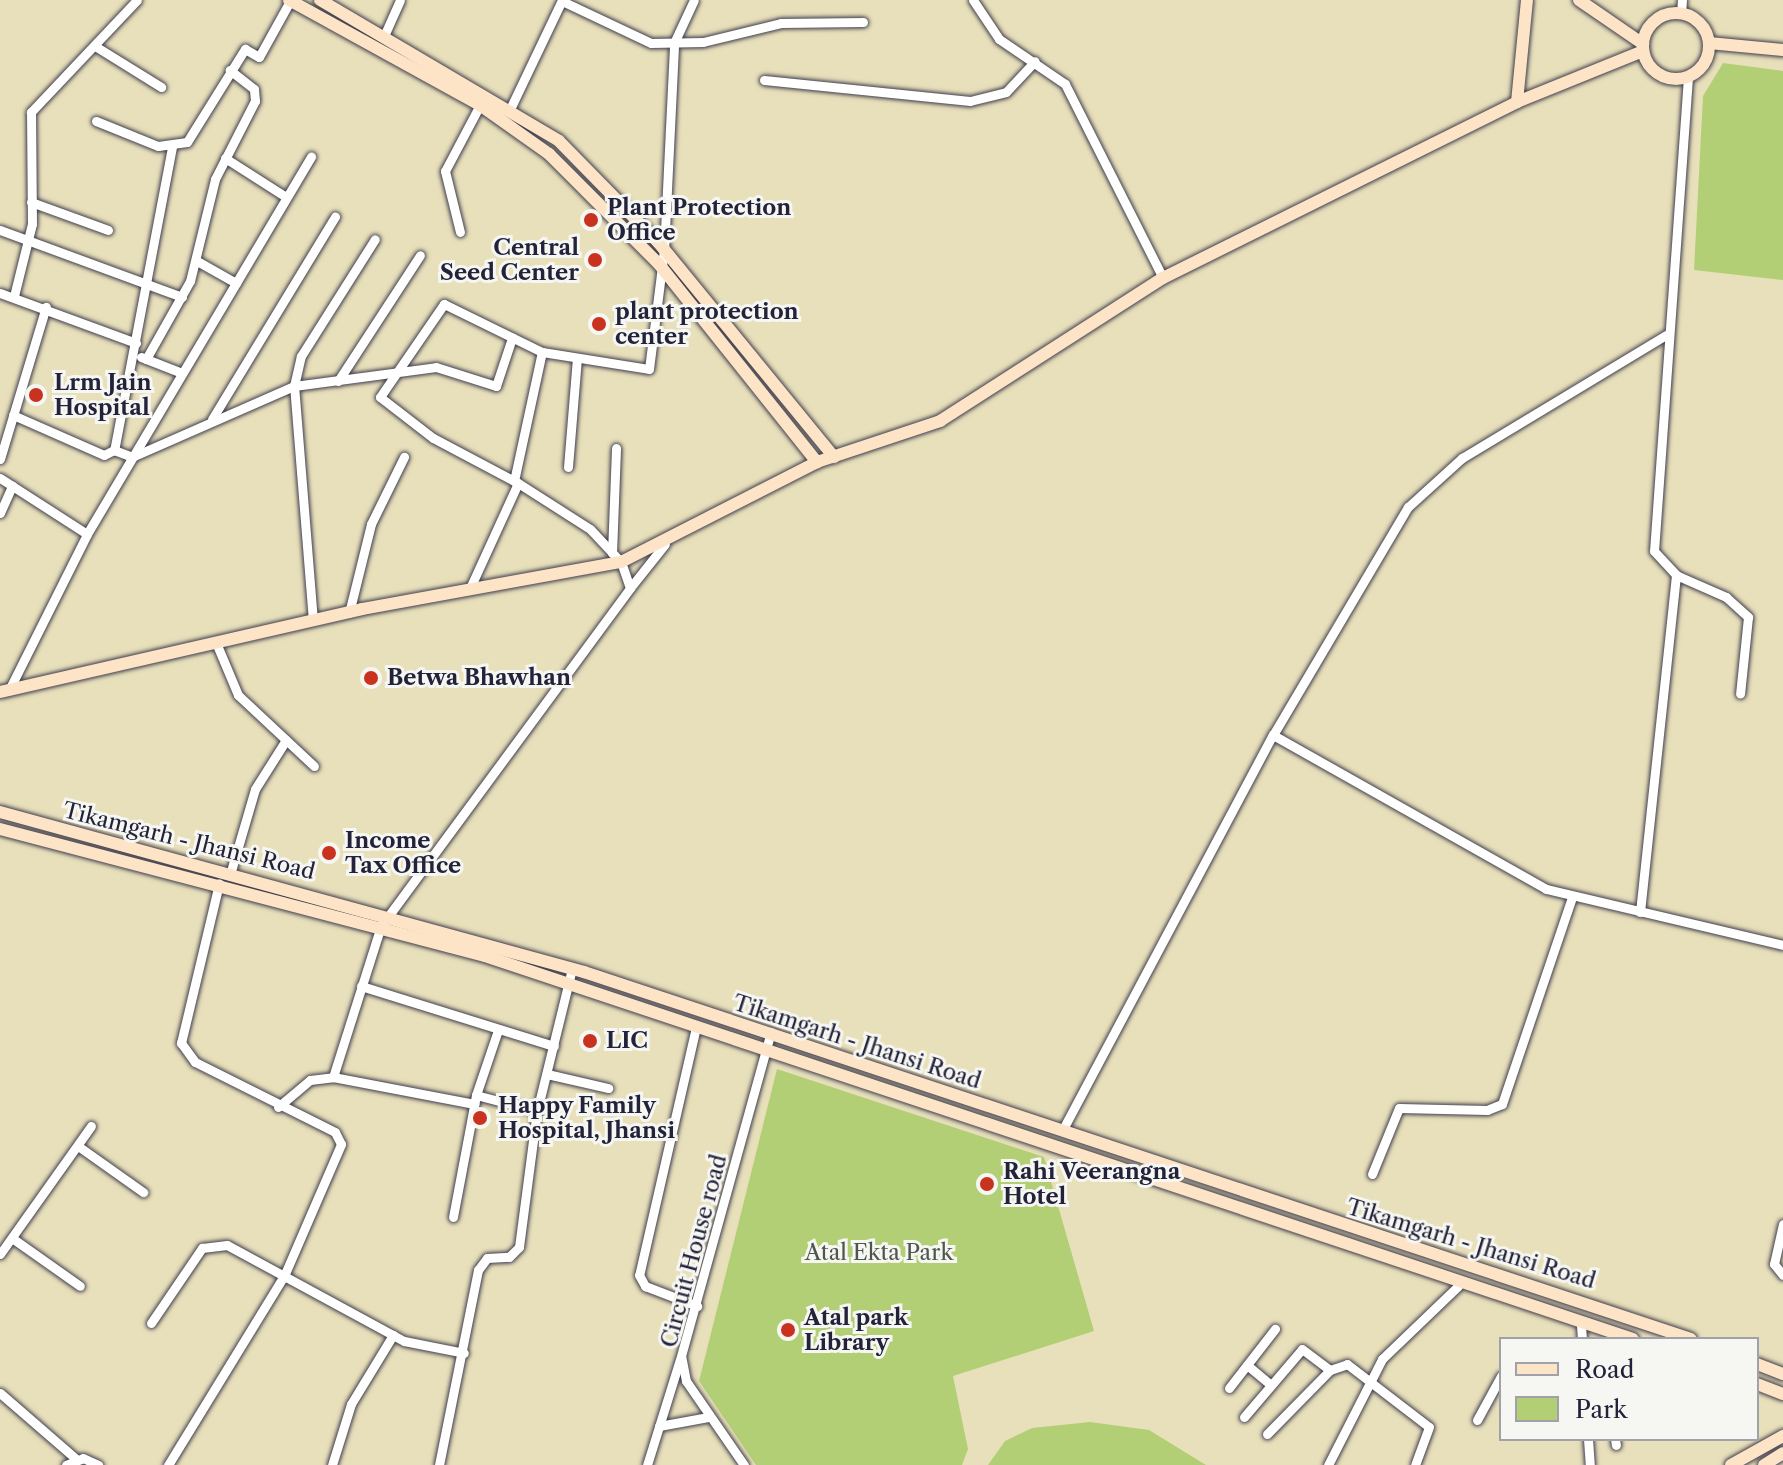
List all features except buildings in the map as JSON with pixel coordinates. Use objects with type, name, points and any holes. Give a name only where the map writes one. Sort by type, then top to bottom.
[{"type":"street","points":[[14,296],[30,241],[31,112],[137,0]]},
{"type":"street","points":[[96,121],[172,147],[187,142],[245,49],[259,57],[290,0],[314,4],[416,52],[511,107],[559,141],[834,457]]},
{"type":"street","points":[[384,36],[400,0]]},
{"type":"street","points":[[511,107],[562,0],[637,40],[674,43],[781,23],[863,22]]},
{"type":"street","points":[[630,588],[617,558],[590,529],[381,404],[440,305],[542,352],[649,369],[661,257],[674,43],[694,0]]},
{"type":"street","points":[[973,0],[999,39],[1065,84],[1163,278]]},
{"type":"street","points":[[1517,102],[1527,0]]},
{"type":"street","points":[[1579,0],[1643,48],[1654,71],[1688,77]]},
{"type":"street","points":[[1681,14],[1682,0]]},
{"type":"street","points":[[314,4],[408,67],[480,105],[549,154],[661,257],[817,462]]},
{"type":"street","points":[[4,691],[349,613],[617,558],[665,544],[817,462],[940,421],[1163,278],[1517,102],[1643,48],[1660,18],[1681,14],[1700,24],[1709,43],[1704,64],[1688,77],[1653,533],[1661,564],[1676,575],[1726,597],[1748,617],[1740,694]]},
{"type":"street","points":[[1709,43],[1783,50]]},
{"type":"street","points":[[95,46],[161,87]]},
{"type":"street","points":[[408,67],[416,52]]},
{"type":"street","points":[[764,80],[970,101],[1006,92],[1035,61]]},
{"type":"street","points":[[146,359],[182,297],[197,261],[225,158],[256,94],[230,70]]},
{"type":"street","points":[[460,232],[445,171],[480,105]]},
{"type":"street","points":[[114,450],[172,147]]},
{"type":"street","points":[[4,691],[87,534],[311,156]]},
{"type":"street","points":[[225,158],[286,197]]},
{"type":"street","points":[[31,202],[108,230]]},
{"type":"street","points":[[211,421],[335,217]]},
{"type":"street","points":[[0,230],[182,297]]},
{"type":"street","points":[[313,621],[294,386],[301,356],[375,239]]},
{"type":"street","points":[[338,381],[420,255]]},
{"type":"street","points":[[197,261],[236,283]]},
{"type":"street","points":[[0,293],[46,307],[136,343]]},
{"type":"street","points":[[0,459],[46,307]]},
{"type":"street","points":[[1062,1131],[1273,735],[1425,487],[1666,335]]},
{"type":"street","points":[[13,415],[104,455],[114,450],[132,457],[294,386],[449,367],[496,386],[512,338]]},
{"type":"street","points":[[470,588],[516,482],[542,352]]},
{"type":"street","points":[[133,354],[182,373]]},
{"type":"street","points":[[568,467],[577,358]]},
{"type":"street","points":[[616,448],[617,558]]},
{"type":"street","points":[[349,613],[367,534],[404,457]]},
{"type":"street","points":[[0,478],[87,534]]},
{"type":"street","points":[[0,513],[12,486]]},
{"type":"street","points":[[333,1077],[384,920],[665,544]]},
{"type":"street","points":[[1640,912],[1676,575]]},
{"type":"street","points":[[217,645],[238,695],[314,766]]},
{"type":"street","points":[[1273,735],[1509,870],[1572,897],[1782,945]]},
{"type":"street","points":[[231,871],[255,789],[286,740]]},
{"type":"street","name":"Tikamgarh - Jhansi Road","points":[[0,812],[231,871],[384,920],[1458,1286],[1625,1337]]},
{"type":"street","name":"Tikamgarh - Jhansi Road","points":[[0,829],[192,877],[384,920],[572,969],[771,1032],[1685,1337]]},
{"type":"street","points":[[192,877],[194,861]]},
{"type":"street","points":[[168,1465],[284,1276],[341,1144],[335,1132],[278,1107],[195,1062],[181,1043],[219,883]]},
{"type":"street","points":[[1372,1174],[1399,1108],[1487,1110],[1502,1104],[1572,897]]},
{"type":"street","points":[[448,1465],[438,1465],[482,1262],[519,1247],[537,1111],[572,969]]},
{"type":"street","points":[[361,986],[554,1046]]},
{"type":"street","points":[[696,1027],[639,1275],[645,1286],[697,1306]]},
{"type":"street","points":[[453,1217],[475,1099],[498,1030]]},
{"type":"street","name":"Circuit House road","points":[[744,1465],[686,1381],[681,1356],[771,1032]]},
{"type":"street","points":[[547,1074],[608,1088]]},
{"type":"street","points":[[278,1107],[310,1080],[333,1077],[537,1111]]},
{"type":"street","points":[[0,1254],[91,1126]]},
{"type":"street","points":[[78,1146],[143,1192]]},
{"type":"street","points":[[1146,1178],[1152,1160]]},
{"type":"street","points":[[1783,1224],[1774,1264],[1783,1275]]},
{"type":"street","points":[[12,1238],[80,1286]]},
{"type":"street","points":[[151,1323],[202,1248],[227,1245],[393,1335],[464,1353]]},
{"type":"street","points":[[1328,1465],[1371,1378],[1393,1347],[1458,1286]]},
{"type":"street","points":[[1581,1325],[1582,1337]]},
{"type":"street","points":[[1229,1388],[1275,1329]]},
{"type":"street","points":[[332,1465],[351,1404],[393,1335]]},
{"type":"street","points":[[1244,1417],[1305,1348],[1330,1370]]},
{"type":"street","points":[[647,1465],[681,1356]]},
{"type":"street","points":[[1267,1434],[1330,1370],[1347,1364],[1371,1378],[1429,1427],[1415,1465]]},
{"type":"street","points":[[1247,1365],[1271,1385]]},
{"type":"street","points":[[1759,1365],[1783,1374]]},
{"type":"street","points":[[1477,1420],[1499,1380]]},
{"type":"street","points":[[1759,1385],[1783,1394]]},
{"type":"street","points":[[0,1393],[75,1458],[98,1465]]},
{"type":"street","points":[[659,1426],[708,1417]]},
{"type":"street","points":[[1731,1465],[1783,1436]]},
{"type":"street","points":[[1588,1441],[1590,1465]]},
{"type":"street","points":[[1764,1465],[1783,1453]]},
{"type":"street","points":[[66,1465],[75,1458]]},
{"type":"green space","points":[[1723,63],[1783,71],[1783,280],[1694,270],[1703,96]]},
{"type":"green space","name":"Atal Ekta Park","points":[[777,1069],[1044,1157],[1094,1331],[953,1376],[968,1449],[962,1465],[756,1465],[699,1381]]},
{"type":"green space","points":[[1090,1422],[1149,1430],[1206,1465],[988,1465],[1005,1441],[1032,1428]]},
{"type":"place","name":"Plant Protection Office","points":[[591,220]]},
{"type":"place","name":"Central Seed Center","points":[[595,260]]},
{"type":"place","name":"plant protection center","points":[[599,324]]},
{"type":"place","name":"Lrm Jain Hospital","points":[[36,395]]},
{"type":"place","name":"Betwa Bhawhan","points":[[371,678]]},
{"type":"place","name":"Income Tax Office","points":[[329,853]]},
{"type":"place","name":"LIC","points":[[590,1041]]},
{"type":"place","name":"Happy Family Hospital, Jhansi","points":[[480,1118]]},
{"type":"place","name":"Rahi Veerangna Hotel","points":[[987,1184]]},
{"type":"place","name":"Atal park Library","points":[[788,1330]]}]
